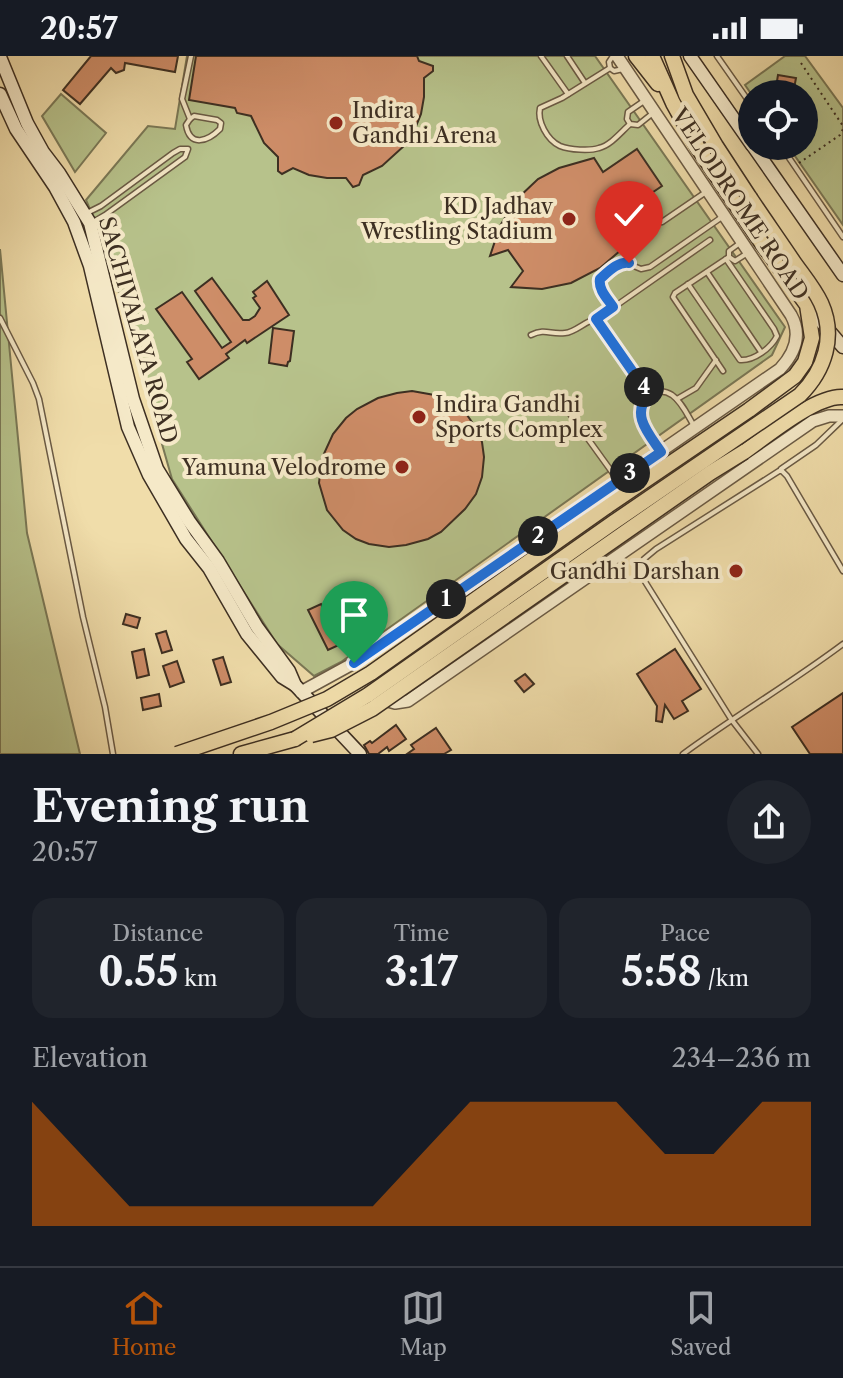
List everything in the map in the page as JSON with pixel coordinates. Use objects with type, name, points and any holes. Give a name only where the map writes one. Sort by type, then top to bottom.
[{"type":"highway","points":[[636,56],[673,103]]},
{"type":"highway","points":[[177,754],[327,699],[371,673],[765,398],[801,369],[809,354],[812,338],[807,305],[719,181],[673,103],[652,56]]},
{"type":"highway","points":[[295,739],[368,695],[800,395],[819,372],[825,358],[828,329],[820,301],[716,146],[686,95],[672,56]]},
{"type":"highway","points":[[241,754],[331,730],[372,709],[710,473],[810,407],[833,397],[843,397]]},
{"type":"main road","points":[[690,56],[738,125]]},
{"type":"main road","name":"SACHIVALAYA ROAD","points":[[3,59],[32,132],[59,184],[90,266],[132,440],[186,539],[206,552]]},
{"type":"main road","points":[[0,96],[15,92]]},
{"type":"main road","name":"SACHIVALAYA ROAD","points":[[0,96],[16,129],[87,218],[133,399],[157,469],[206,552],[289,671],[298,689],[360,754]]},
{"type":"main road","points":[[762,160],[843,275]]},
{"type":"main road","points":[[74,222],[87,218]]},
{"type":"main road","points":[[807,305],[843,347]]},
{"type":"street","name":"VELODROME ROAD","points":[[298,689],[354,663],[780,369],[792,354],[797,338],[794,322],[615,56]]},
{"type":"street","points":[[354,663],[381,699],[395,703],[408,701],[813,421],[829,416],[843,418]]},
{"type":"lane","points":[[190,119],[182,99],[191,56]]},
{"type":"lane","points":[[541,56],[568,94]]},
{"type":"lane","points":[[567,56],[585,83]]},
{"type":"lane","points":[[610,68],[609,62],[615,56]]},
{"type":"lane","points":[[717,56],[738,86]]},
{"type":"lane","points":[[610,68],[540,108],[539,120],[549,137],[561,146],[601,148],[630,124],[638,125],[655,112]]},
{"type":"lane","points":[[610,68],[614,71],[625,69]]},
{"type":"lane","points":[[630,124],[628,112],[646,100]]},
{"type":"lane","points":[[87,218],[111,211],[185,157],[188,149],[198,141],[212,137],[220,129],[221,123],[207,117],[194,116],[190,119],[186,125],[188,134],[198,141]]},
{"type":"lane","points":[[87,218],[173,153],[188,149]]},
{"type":"lane","points":[[173,153],[179,161]]},
{"type":"lane","points":[[791,160],[843,237]]},
{"type":"lane","points":[[662,222],[707,191]]},
{"type":"lane","points":[[105,203],[111,211]]},
{"type":"lane","points":[[613,307],[599,284],[607,273],[624,262],[641,269],[650,267],[724,216]]},
{"type":"lane","points":[[531,335],[543,331],[563,334],[596,319],[710,240]]},
{"type":"lane","points":[[727,258],[735,261],[745,247]]},
{"type":"lane","points":[[723,371],[673,297],[727,258],[729,251],[745,247]]},
{"type":"lane","points":[[688,284],[740,360],[750,360],[771,345],[777,336],[727,258]]},
{"type":"lane","points":[[707,272],[761,352]]},
{"type":"lane","points":[[0,318],[39,399],[113,754]]},
{"type":"lane","points":[[596,319],[649,395]]},
{"type":"lane","points":[[677,399],[696,388],[716,360]]},
{"type":"lane","points":[[661,452],[641,416],[641,405],[649,395],[666,391],[677,399],[696,428]]},
{"type":"lane","points":[[560,400],[619,481]]},
{"type":"lane","points":[[758,754],[731,719],[644,580],[640,567],[656,549],[816,445],[843,418]]},
{"type":"lane","points":[[779,471],[787,476],[843,571]]},
{"type":"lane","points":[[683,754],[843,644]]},
{"type":"path","points":[[795,166],[840,135],[843,128],[801,63]]},
{"type":"green space","name":"Indira Gandhi Sports Complex","points":[[187,56],[595,56],[785,327],[772,355],[341,662],[314,676],[277,644],[172,479],[105,244],[86,200],[148,126],[175,129]]},
{"type":"green space","points":[[785,56],[805,56],[843,108],[843,225],[798,160],[818,160],[818,80],[752,80]]},
{"type":"green space","points":[[61,94],[106,133],[75,172],[42,116]]},
{"type":"green space","points":[[0,249],[27,533],[80,754],[0,754]]},
{"type":"building","points":[[91,56],[178,56],[175,72],[125,63],[124,70],[116,73],[111,68],[80,104],[63,90]]},
{"type":"building","name":"Indira Gandhi Arena","points":[[196,56],[417,56],[419,61],[433,66],[433,71],[424,78],[421,114],[414,131],[421,141],[418,146],[405,145],[382,166],[363,175],[359,185],[353,187],[346,178],[309,175],[293,168],[282,174],[278,171],[278,157],[264,143],[251,116],[237,113],[235,108],[189,100]]},
{"type":"building","points":[[778,75],[796,78],[796,80],[777,80]]},
{"type":"building","name":"KD Jadhav Wrestling Stadium","points":[[637,149],[662,186],[628,209],[639,224],[621,250],[600,268],[571,283],[542,289],[511,287],[523,271],[508,250],[490,256],[500,226],[516,200],[538,179],[559,168],[594,158],[603,172]]},
{"type":"building","points":[[212,278],[243,320],[255,316],[260,308],[253,298],[256,296],[253,292],[267,281],[289,315],[247,343],[245,340],[226,354],[229,358],[199,379],[187,362],[192,359],[156,309],[182,292],[222,348],[231,342],[195,291]]},
{"type":"building","points":[[273,328],[294,331],[287,366],[269,363]]},
{"type":"building","name":"Yamuna Velodrome","points":[[412,391],[440,396],[467,415],[482,442],[482,477],[476,494],[465,509],[441,532],[406,545],[389,547],[369,544],[343,530],[327,510],[319,483],[322,458],[333,434],[357,409],[378,398]]},
{"type":"building","points":[[340,596],[356,628],[338,637],[341,644],[328,650],[308,610]]},
{"type":"building","points":[[126,614],[140,618],[137,628],[123,624]]},
{"type":"building","points":[[166,631],[172,650],[162,653],[156,634]]},
{"type":"building","points":[[144,649],[149,675],[137,678],[132,652]]},
{"type":"building","points":[[675,649],[701,689],[682,701],[688,711],[674,719],[665,705],[662,722],[656,721],[657,706],[637,674]]},
{"type":"building","points":[[223,657],[231,682],[221,685],[213,660]]},
{"type":"building","points":[[177,661],[184,682],[170,687],[163,666]]},
{"type":"building","points":[[525,674],[534,684],[524,692],[515,681]]},
{"type":"building","points":[[843,693],[843,754],[810,754],[792,727]]},
{"type":"building","points":[[159,694],[161,706],[143,710],[141,698]]},
{"type":"building","points":[[396,725],[406,739],[389,751],[387,747],[378,754],[369,754],[364,745],[370,741],[372,743]]},
{"type":"building","points":[[436,728],[451,750],[444,754],[407,754],[414,749],[411,745]]},
{"type":"place","name":"Indira Gandhi Arena","points":[[336,123]]},
{"type":"place","name":"KD Jadhav Wrestling Stadium","points":[[569,219]]},
{"type":"place","name":"Indira Gandhi Sports Complex","points":[[419,417]]},
{"type":"place","name":"Yamuna Velodrome","points":[[402,467]]},
{"type":"place","name":"Gandhi Darshan","points":[[736,571]]},
{"type":"route","points":[[354,663],[661,452],[641,416],[641,405],[649,395],[596,319],[613,307],[601,290],[600,279],[616,266],[629,263]]}]
